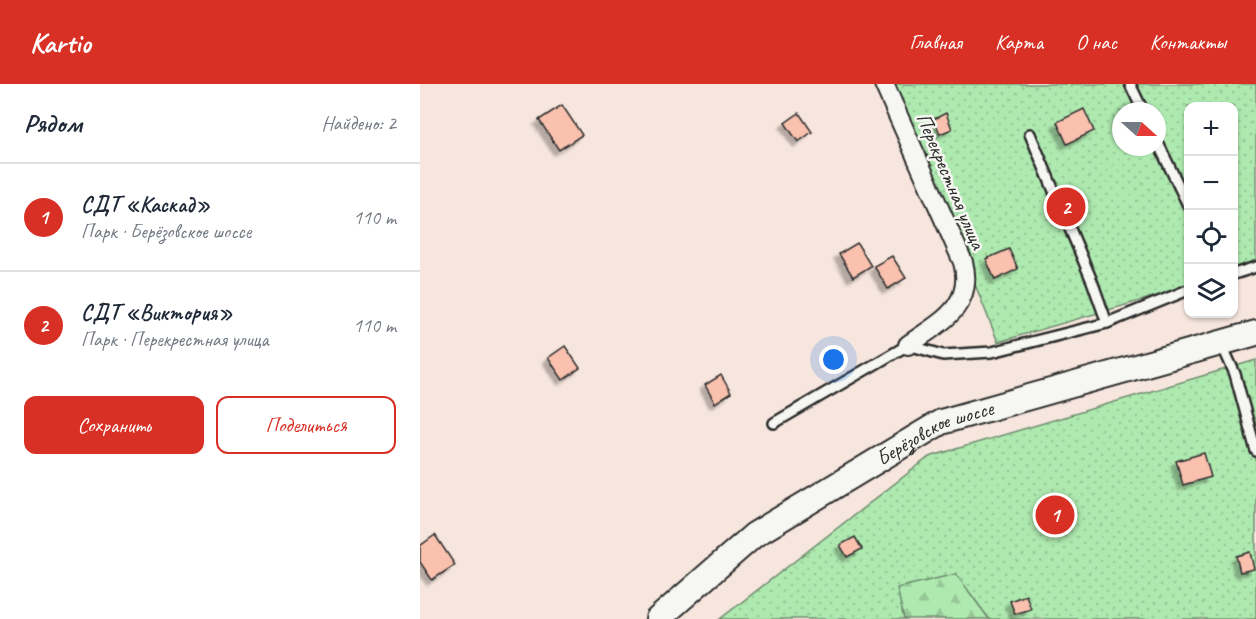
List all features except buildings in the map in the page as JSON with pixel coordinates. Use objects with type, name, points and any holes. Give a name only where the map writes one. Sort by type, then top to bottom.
[{"type":"street","name":"Перекрестная улица","points":[[884,84],[963,262],[967,278],[962,297],[953,313],[908,345]]},
{"type":"street","name":"Берёзовское шоссе","points":[[658,619],[754,535],[941,422],[1256,333]]},
{"type":"lane","points":[[1130,84],[1139,102]]},
{"type":"lane","points":[[1030,135],[1092,281],[1107,323]]},
{"type":"lane","points":[[1164,156],[1184,197]]},
{"type":"lane","points":[[1238,272],[1256,267]]},
{"type":"lane","points":[[774,423],[908,345],[943,355],[992,352],[1107,323],[1184,292]]},
{"type":"lane","points":[[1221,343],[1235,374],[1256,451]]},
{"type":"green space","points":[[895,84],[1256,84],[1256,267],[1238,273],[1238,102],[1184,102],[1184,288],[998,342]]},
{"type":"green space","points":[[1256,360],[1256,619],[989,619],[956,574],[898,588],[904,619],[720,619],[929,457]]},
{"type":"green space","points":[[956,574],[989,619],[904,619],[897,588]]},
{"type":"place","name":"СДТ «Виктория»","points":[[1066,207]]},
{"type":"place","name":"СДТ «Каскад»","points":[[1055,515]]}]
